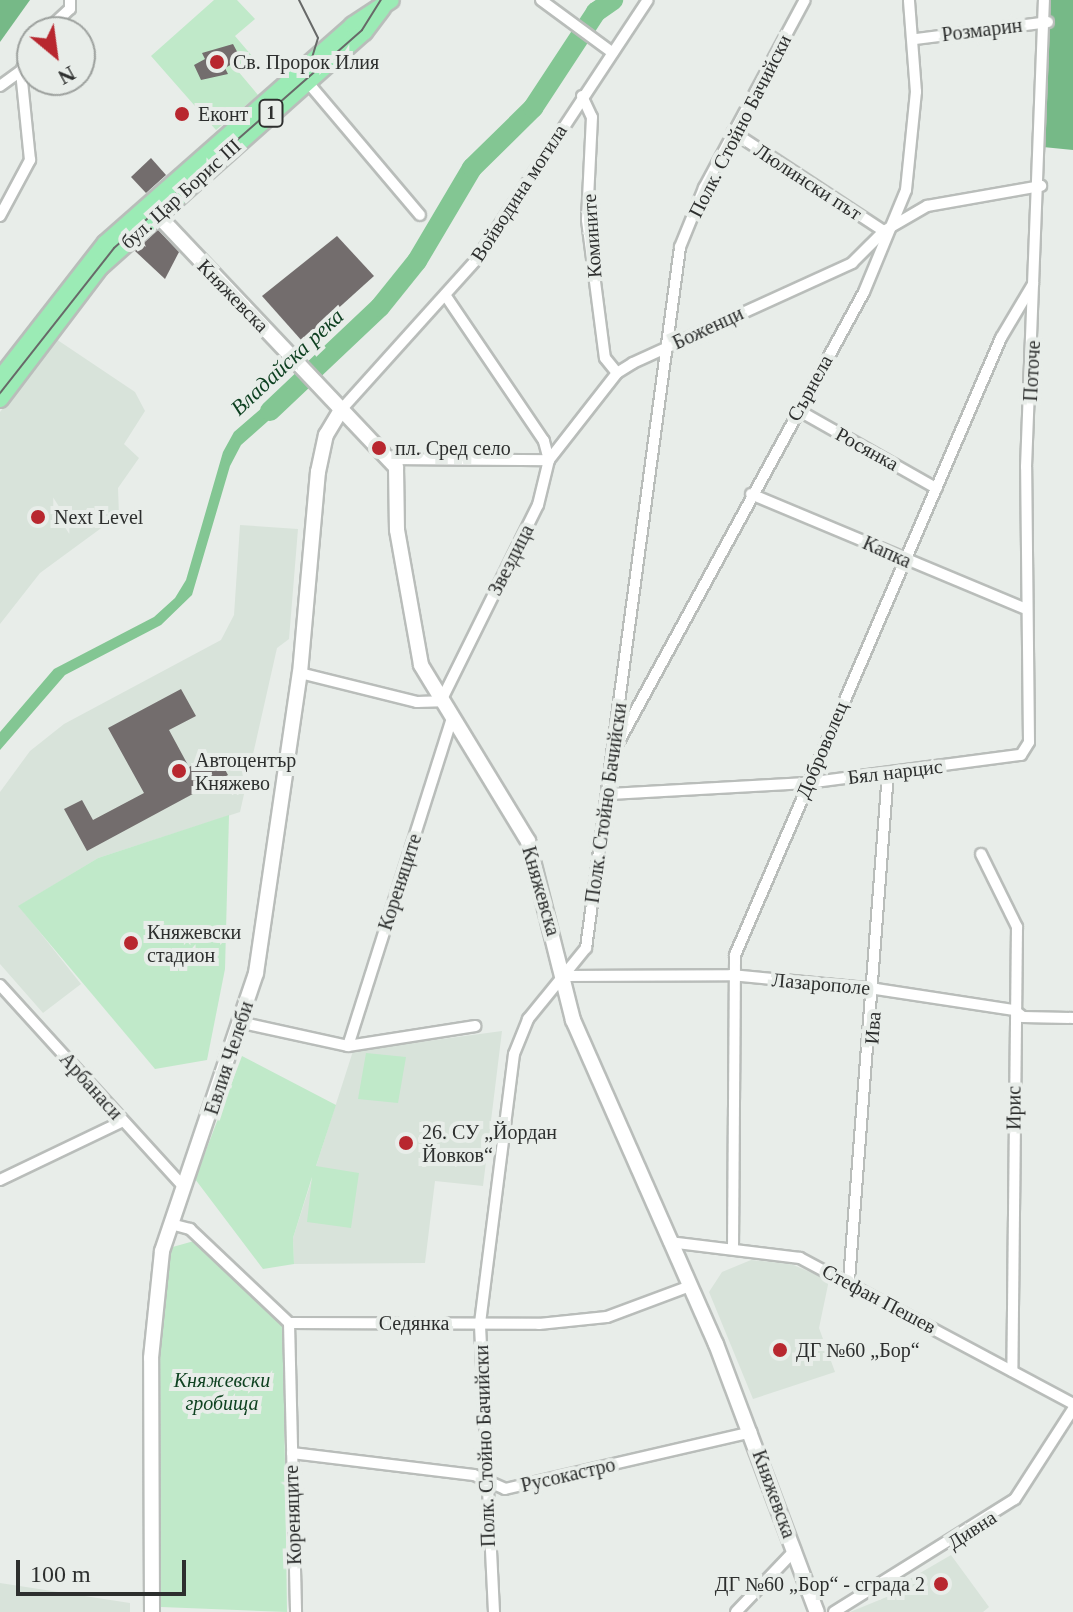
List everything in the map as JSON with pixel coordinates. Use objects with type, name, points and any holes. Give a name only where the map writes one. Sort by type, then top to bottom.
[{"type":"main road","name":"бул. Цар Борис III","points":[[0,379],[89,262],[386,4]]},
{"type":"main road","name":"бул. Цар Борис III","points":[[0,399],[100,267],[151,209]]},
{"type":"street","points":[[541,0],[609,50]]},
{"type":"street","name":"Войводина могила","points":[[341,410],[477,259],[609,50],[648,0]]},
{"type":"street","name":"Полк. Стойно Бачийски","points":[[494,1612],[484,1484],[480,1323],[514,1054],[528,1019],[586,948],[610,794],[670,345],[680,247],[733,132],[805,0]]},
{"type":"street","name":"Сърнела","points":[[614,750],[751,494],[864,292],[884,231],[906,190],[916,39],[909,0]]},
{"type":"street","name":"Поточе","points":[[1029,742],[1024,608],[1034,282],[1048,22],[1044,0]]},
{"type":"street","name":"Розмарин","points":[[916,39],[1048,22]]},
{"type":"street","points":[[303,77],[420,215]]},
{"type":"street","points":[[0,216],[30,160],[24,96]]},
{"type":"street","name":"Комините","points":[[582,96],[592,117],[587,220],[605,358],[617,373]]},
{"type":"street","name":"Люлински път","points":[[733,132],[884,231]]},
{"type":"street","name":"Боженци","points":[[549,460],[617,373],[670,345],[852,263],[884,231],[927,206],[1041,186]]},
{"type":"street","name":"Княжевска","points":[[151,209],[341,410],[392,459],[399,475],[397,530],[415,647],[441,701],[528,841],[573,1020],[751,1432],[817,1612]]},
{"type":"street","name":"Доброволец","points":[[733,1247],[731,975],[807,783],[1001,338],[1034,282]]},
{"type":"street","points":[[392,459],[549,460],[544,441],[445,295]]},
{"type":"street","name":"Евлия Челеби","points":[[152,1612],[151,1358],[171,1224],[243,1023],[300,673],[318,472],[326,435],[341,410]]},
{"type":"street","name":"Росянка","points":[[798,410],[936,488]]},
{"type":"street","name":"Звездица","points":[[441,701],[538,505],[549,460]]},
{"type":"street","name":"Капка","points":[[751,494],[1024,608]]},
{"type":"street","points":[[300,673],[417,702],[441,701]]},
{"type":"street","name":"Кореняците","points":[[348,1046],[452,719]]},
{"type":"street","name":"Бял нарцис","points":[[610,794],[807,783],[888,773],[1021,755],[1029,742]]},
{"type":"street","name":"Ива","points":[[849,1281],[876,989],[888,773]]},
{"type":"street","name":"Ирис","points":[[981,854],[1017,927],[1012,1371]]},
{"type":"street","name":"Лазарополе","points":[[564,976],[731,975],[876,989],[1014,1010],[1023,1017],[1073,1018]]},
{"type":"street","name":"Арбанаси","points":[[0,985],[184,1187]]},
{"type":"street","points":[[243,1023],[348,1046],[475,1026]]},
{"type":"street","points":[[0,1180],[123,1121]]},
{"type":"street","points":[[171,1224],[190,1229],[289,1323]]},
{"type":"street","name":"Стефан Пешев","points":[[669,1242],[733,1247],[800,1258],[849,1281],[1073,1407]]},
{"type":"street","name":"Седянка","points":[[289,1323],[480,1323],[607,1317],[690,1286]]},
{"type":"street","name":"Кореняците","points":[[289,1323],[296,1612]]},
{"type":"street","name":"Дивна","points":[[834,1612],[1015,1499],[1073,1407]]},
{"type":"street","name":"Русокастро","points":[[292,1453],[474,1475],[484,1484],[505,1489],[751,1432]]},
{"type":"street","points":[[736,1612],[795,1550]]},
{"type":"shaded area","points":[[0,0],[30,0],[16,16],[0,42]]},
{"type":"shaded area","points":[[1044,0],[1073,0],[1073,150],[1043,147]]},
{"type":"shaded area","points":[[56,339],[135,392],[145,411],[124,444],[139,458],[118,488],[119,515],[40,573],[0,624],[0,412]]},
{"type":"shaded area","points":[[285,388],[294,398],[241,445],[230,466],[192,595],[161,625],[65,675],[0,750],[0,732],[54,669],[154,617],[175,598],[186,580],[223,452],[234,432]]},
{"type":"shaded area","points":[[240,525],[298,529],[289,639],[277,648],[240,812],[98,858],[19,906],[81,984],[43,1013],[0,964],[0,792],[30,751],[64,724],[221,640],[234,615]]},
{"type":"shaded area","name":"26. СУ „Йордан Йовков“","points":[[502,1031],[483,1186],[435,1181],[425,1263],[294,1264],[293,1238],[353,1051]]},
{"type":"shaded area","name":"ДГ №60 „Бор“","points":[[751,1260],[791,1264],[829,1280],[819,1328],[835,1372],[753,1399],[709,1292],[722,1272]]},
{"type":"shaded area","name":"ДГ №60 „Бор“ - сграда 2","points":[[951,1555],[989,1607],[983,1612],[850,1612],[911,1587],[908,1580]]},
{"type":"shaded area","points":[[0,1583],[130,1603],[130,1612],[0,1612]]},
{"type":"green space","points":[[214,0],[237,0],[255,19],[235,36],[252,56],[237,70],[258,95],[216,130],[151,56]]},
{"type":"green space","points":[[229,815],[225,969],[207,1060],[155,1069],[18,906],[98,858]]},
{"type":"green space","points":[[366,1053],[406,1057],[398,1103],[358,1099]]},
{"type":"green space","points":[[242,1056],[336,1105],[316,1166],[359,1173],[351,1228],[307,1222],[312,1177],[293,1238],[294,1264],[263,1269],[195,1179]]},
{"type":"green space","name":"Княжевски гробища","points":[[194,1241],[283,1325],[287,1612],[161,1607],[160,1330],[169,1248]]},
{"type":"building","name":"Св. Пророк Илия","points":[[233,44],[241,59],[225,68],[228,74],[201,80],[194,65],[205,59],[202,53]]},
{"type":"building","points":[[151,158],[166,175],[146,193],[131,177]]},
{"type":"building","points":[[158,230],[179,252],[165,279],[135,251]]},
{"type":"building","points":[[337,236],[374,276],[302,341],[262,296]]},
{"type":"building","name":"Автоцентър Княжево","points":[[181,689],[196,716],[169,730],[189,767],[216,753],[228,775],[87,851],[64,809],[82,800],[93,820],[144,793],[108,728]]},
{"type":"waterway","name":"Владайска река","points":[[270,411],[380,307],[417,261],[472,168],[533,108],[596,12],[613,0]]},
{"type":"tram line","points":[[299,0],[318,38],[308,70]]},
{"type":"tram line","points":[[0,393],[114,248],[362,30],[381,0]]},
{"type":"place","name":"Св. Пророк Илия","points":[[217,62]]},
{"type":"place","name":"Еконт","points":[[182,114]]},
{"type":"place","name":"пл. Сред село","points":[[379,448]]},
{"type":"place","name":"Next Level","points":[[38,517]]},
{"type":"place","name":"Автоцентър Княжево","points":[[179,771]]},
{"type":"place","name":"Княжевски стадион","points":[[131,943]]},
{"type":"place","name":"26. СУ „Йордан Йовков“","points":[[406,1143]]},
{"type":"place","name":"ДГ №60 „Бор“","points":[[780,1350]]},
{"type":"place","name":"ДГ №60 „Бор“ - сграда 2","points":[[941,1584]]}]
